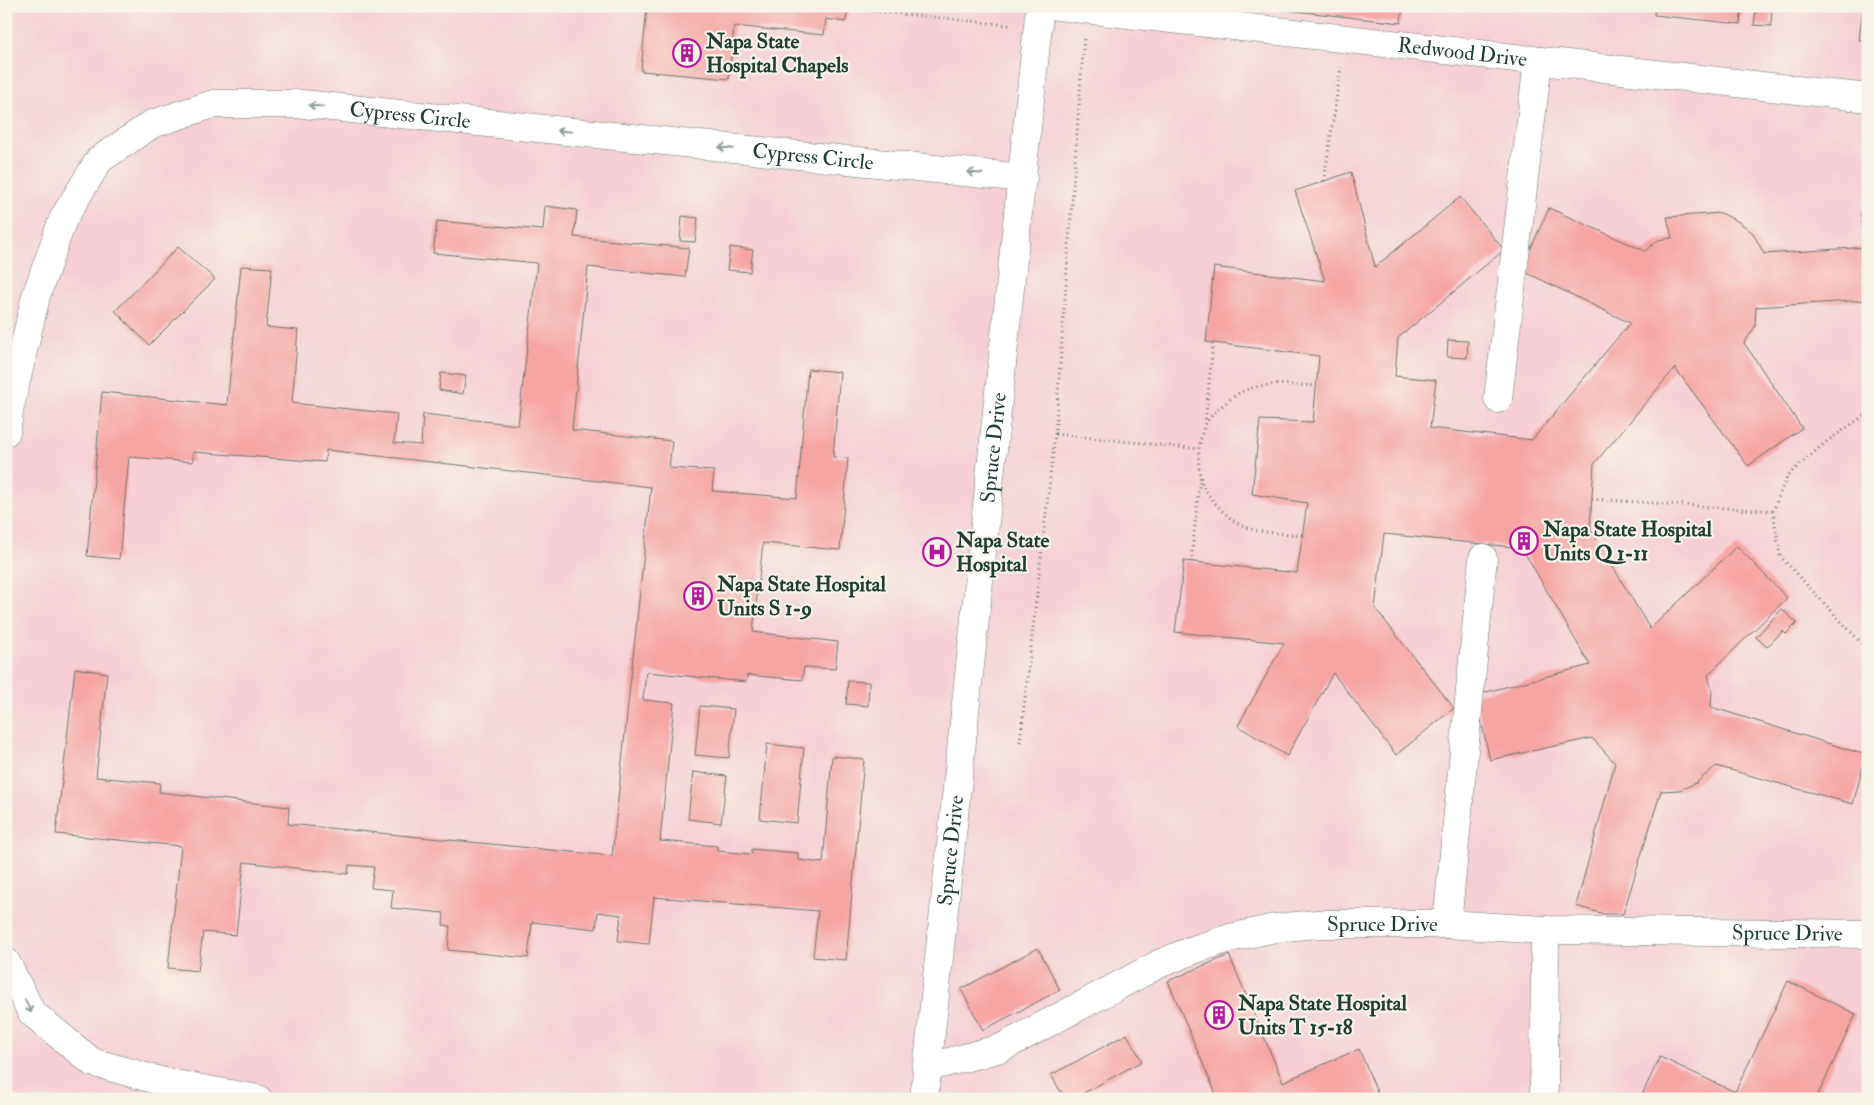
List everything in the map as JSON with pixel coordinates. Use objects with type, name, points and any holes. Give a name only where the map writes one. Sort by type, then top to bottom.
[{"type":"street","name":"Redwood Drive","points":[[1057,6],[1868,98]]},
{"type":"street","name":"Spruce Drive","points":[[924,1099],[1040,17]]},
{"type":"street","points":[[1498,399],[1538,61]]},
{"type":"street","name":"Cypress Circle","points":[[6,432],[36,296],[63,219],[100,160],[152,124],[213,104],[303,104],[1023,178]]},
{"type":"street","points":[[1447,924],[1483,558]]},
{"type":"street","name":"Spruce Drive","points":[[926,1068],[1001,1048],[1159,964],[1193,950],[1230,938],[1275,928],[1317,924],[1447,924],[1545,930],[1868,934]]},
{"type":"street","points":[[1544,1099],[1545,930]]},
{"type":"street","points":[[6,962],[32,1013],[92,1062],[164,1082],[258,1099]]},
{"type":"path","points":[[854,9],[997,25],[1040,17]]},
{"type":"path","points":[[1020,742],[1055,434],[1085,31]]},
{"type":"path","points":[[1324,181],[1341,66]]},
{"type":"path","points":[[1205,428],[1213,343]]},
{"type":"path","points":[[1302,535],[1262,531],[1239,524],[1220,508],[1203,486],[1199,466],[1199,449],[1206,422],[1241,392],[1260,386],[1316,386]]},
{"type":"path","points":[[1868,414],[1826,442],[1787,476],[1773,511],[1780,556],[1868,650]]},
{"type":"path","points":[[1055,434],[1199,449]]},
{"type":"path","points":[[1191,562],[1201,474]]},
{"type":"path","points":[[1592,499],[1773,511]]},
{"type":"shaded area","name":"Napa State Hospital","points":[[6,6],[1868,6],[1868,1099],[6,1099]]},
{"type":"building","name":"Napa State Hospital Chapels","points":[[647,6],[850,6],[845,22],[826,19],[824,35],[734,26],[729,79],[641,71]]},
{"type":"building","points":[[1251,6],[1403,6],[1401,23]]},
{"type":"building","points":[[1655,6],[1742,6],[1740,24],[1654,15]]},
{"type":"building","points":[[1863,6],[1868,6],[1868,41],[1859,40]]},
{"type":"building","points":[[1756,7],[1772,9],[1771,26],[1754,25]]},
{"type":"building","name":"Napa State Hospital Units Q 1-11","points":[[1351,172],[1375,267],[1460,197],[1504,250],[1398,338],[1395,376],[1436,380],[1430,428],[1532,440],[1630,323],[1521,270],[1549,208],[1645,251],[1658,240],[1672,238],[1667,217],[1721,213],[1739,222],[1753,233],[1764,254],[1868,247],[1868,300],[1756,307],[1755,327],[1744,343],[1802,428],[1748,466],[1675,368],[1594,464],[1590,528],[1650,629],[1737,546],[1787,598],[1708,675],[1712,692],[1711,707],[1866,755],[1853,804],[1716,766],[1696,783],[1680,790],[1661,791],[1623,914],[1604,914],[1576,906],[1615,763],[1592,738],[1490,760],[1475,695],[1590,665],[1522,548],[1384,534],[1375,608],[1454,708],[1396,755],[1333,673],[1287,756],[1238,726],[1284,643],[1175,632],[1184,561],[1297,573],[1307,503],[1252,494],[1260,420],[1313,422],[1319,356],[1206,342],[1214,267],[1325,281],[1295,191]]},
{"type":"building","name":"Napa State Hospital Units S 1-9","points":[[545,206],[577,210],[574,237],[689,248],[685,277],[588,267],[572,430],[672,441],[669,468],[714,471],[712,491],[797,498],[808,369],[840,372],[833,457],[848,458],[840,550],[763,543],[753,632],[838,642],[835,669],[804,667],[802,680],[747,675],[746,682],[646,672],[643,700],[674,703],[660,841],[717,846],[717,851],[752,854],[752,849],[798,853],[798,860],[823,863],[832,756],[864,759],[846,960],[813,957],[818,911],[654,897],[649,944],[618,941],[621,915],[598,912],[596,929],[532,922],[528,958],[448,950],[450,926],[443,925],[444,913],[391,908],[393,890],[371,888],[374,867],[349,865],[348,874],[244,862],[236,935],[203,932],[198,971],[168,968],[181,846],[56,834],[75,668],[107,673],[96,777],[160,783],[159,792],[289,807],[288,824],[612,856],[651,487],[326,450],[325,462],[193,452],[193,462],[129,457],[119,559],[87,556],[102,392],[227,405],[241,266],[272,268],[266,327],[298,330],[292,403],[397,414],[394,443],[421,445],[423,414],[518,425],[537,263],[433,253],[437,221],[543,230]]},
{"type":"building","points":[[1868,211],[1868,234],[1863,234],[1861,212]]},
{"type":"building","points":[[682,216],[698,218],[695,242],[680,241]]},
{"type":"building","points":[[178,247],[215,279],[149,345],[115,311]]},
{"type":"building","points":[[730,247],[753,250],[750,272],[727,270]]},
{"type":"building","points":[[1448,340],[1468,341],[1467,358],[1447,357]]},
{"type":"building","points":[[441,373],[466,376],[463,394],[439,390]]},
{"type":"building","points":[[1782,609],[1797,623],[1786,634],[1783,631],[1767,647],[1756,637]]},
{"type":"building","points":[[848,681],[869,682],[868,706],[846,704]]},
{"type":"building","points":[[700,706],[734,709],[729,758],[695,755]]},
{"type":"building","points":[[767,744],[804,748],[797,823],[760,819]]},
{"type":"building","points":[[693,772],[727,776],[721,823],[688,819]]},
{"type":"building","points":[[1038,948],[1060,990],[983,1030],[961,989]]},
{"type":"building","name":"Napa State Hospital Units T 15-18","points":[[1229,955],[1283,1082],[1359,1049],[1380,1099],[1218,1099],[1168,981]]},
{"type":"building","points":[[1788,981],[1856,1014],[1816,1099],[1640,1099],[1660,1057],[1735,1092]]},
{"type":"building","points":[[1127,1034],[1142,1061],[1073,1099],[1065,1099],[1051,1075]]},
{"type":"place","name":"Napa State Hospital Chapels","points":[[687,53]]},
{"type":"place","name":"Napa State Hospital Units Q 1-11","points":[[1524,541]]},
{"type":"place","name":"Napa State Hospital","points":[[937,552]]},
{"type":"place","name":"Napa State Hospital Units S 1-9","points":[[698,596]]},
{"type":"place","name":"Napa State Hospital Units T 15-18","points":[[1219,1015]]}]
